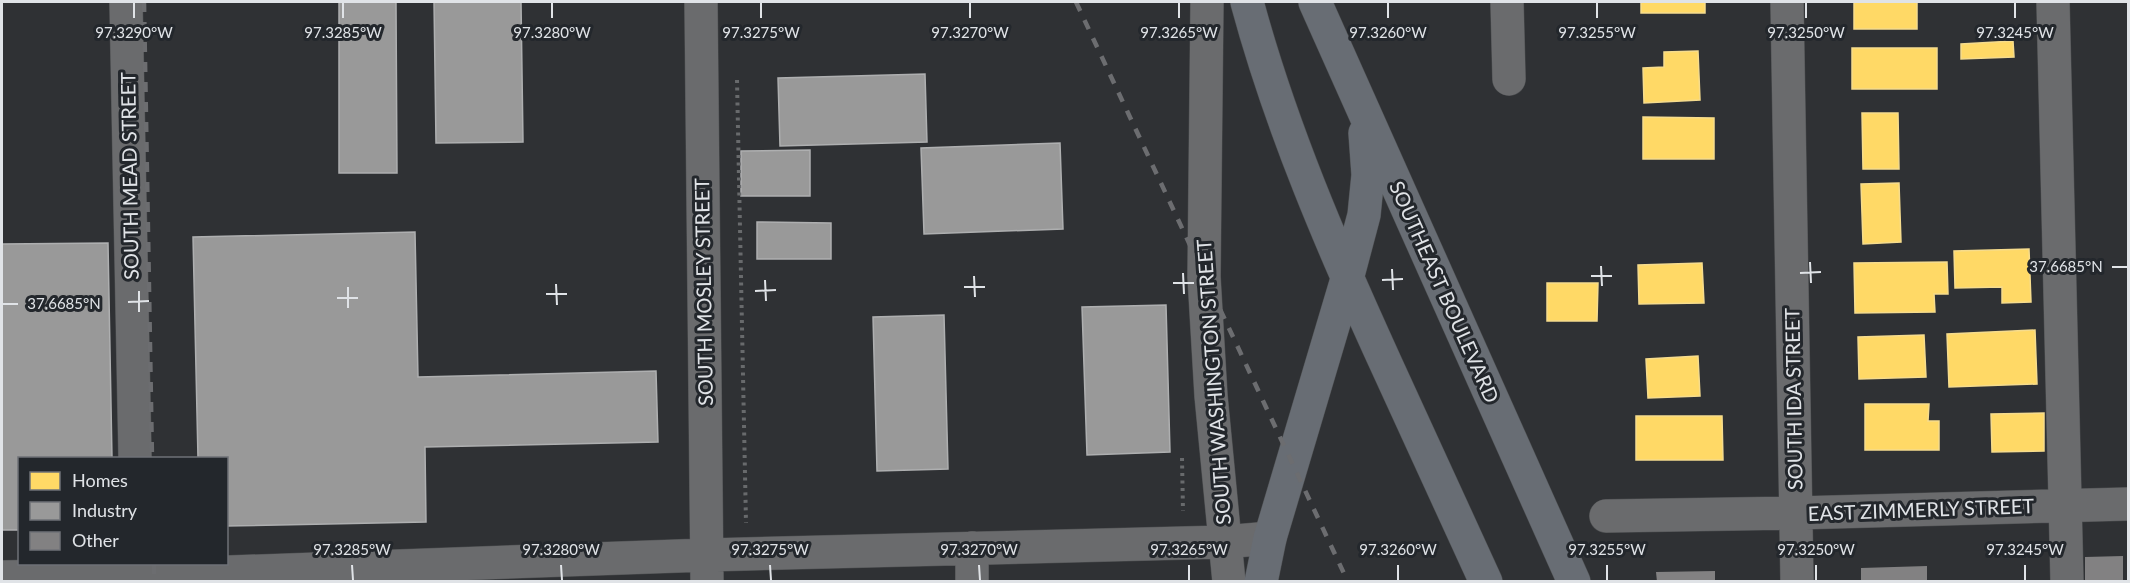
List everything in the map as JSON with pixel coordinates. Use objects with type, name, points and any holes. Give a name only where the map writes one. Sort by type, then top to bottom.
[{"type":"main road","points":[[1247,2],[1298,158],[1347,279],[1486,582]]},
{"type":"main road","name":"SOUTHEAST BOULEVARD","points":[[1315,2],[1574,582]]},
{"type":"main road","points":[[1261,582],[1270,538],[1347,279],[1365,206],[1368,175],[1364,112]]},
{"type":"street","name":"SOUTH MEAD STREET","points":[[126,2],[135,457]]},
{"type":"street","name":"SOUTH MOSLEY STREET","points":[[701,2],[707,568]]},
{"type":"street","name":"SOUTH WASHINGTON STREET","points":[[1208,2],[1204,277],[1229,582]]},
{"type":"street","points":[[1507,2],[1509,79]]},
{"type":"street","name":"SOUTH IDA STREET","points":[[1787,2],[1797,582]]},
{"type":"street","points":[[2053,2],[2067,582]]},
{"type":"street","name":"EAST ZIMMERLY STREET","points":[[1606,516],[2128,504]]},
{"type":"street","points":[[2,577],[138,573],[707,568],[747,554],[1224,542],[1270,538]]},
{"type":"street","points":[[972,548],[972,582]]},
{"type":"path","points":[[737,72],[747,554]]},
{"type":"path","points":[[1182,454],[1183,543]]},
{"type":"building: Homes","points":[[1641,2],[1705,2],[1705,13],[1641,13]]},
{"type":"building: Homes","points":[[1854,2],[1917,2],[1917,29],[1854,29]]},
{"type":"building: Homes","points":[[2013,41],[2014,57],[1961,59],[1961,44]]},
{"type":"building: Homes","points":[[1852,48],[1937,48],[1937,89],[1852,89]]},
{"type":"building: Homes","points":[[1698,51],[1700,100],[1644,103],[1643,68],[1664,67],[1664,52]]},
{"type":"building: Homes","points":[[1862,113],[1898,113],[1899,169],[1863,169]]},
{"type":"building: Homes","points":[[1643,117],[1714,118],[1714,159],[1643,159]]},
{"type":"building: Homes","points":[[1899,183],[1901,242],[1863,244],[1861,184]]},
{"type":"building: Homes","points":[[2029,249],[2031,302],[2002,303],[2002,287],[1955,288],[1954,251]]},
{"type":"building: Homes","points":[[1947,262],[1948,294],[1934,294],[1935,312],[1855,313],[1854,263]]},
{"type":"building: Homes","points":[[1702,263],[1704,303],[1639,304],[1638,265]]},
{"type":"building: Homes","points":[[1547,283],[1598,283],[1597,321],[1547,321]]},
{"type":"building: Homes","points":[[2035,330],[2037,384],[1949,387],[1947,334]]},
{"type":"building: Homes","points":[[1924,335],[1926,377],[1859,379],[1858,337]]},
{"type":"building: Homes","points":[[1698,356],[1700,396],[1648,398],[1646,359]]},
{"type":"building: Homes","points":[[1865,404],[1929,404],[1928,421],[1939,421],[1939,450],[1865,450]]},
{"type":"building: Homes","points":[[2044,413],[2044,451],[1992,452],[1991,414]]},
{"type":"building: Homes","points":[[1636,416],[1722,416],[1723,460],[1636,460]]},
{"type":"building: Industry","points":[[339,2],[396,2],[397,173],[339,173]]},
{"type":"building: Industry","points":[[434,2],[521,2],[523,142],[436,143]]},
{"type":"building: Industry","points":[[925,74],[927,142],[780,146],[778,78]]},
{"type":"building: Industry","points":[[1060,143],[1063,229],[924,234],[921,148]]},
{"type":"building: Industry","points":[[810,150],[810,196],[741,196],[741,151]]},
{"type":"building: Industry","points":[[757,222],[831,223],[831,259],[757,259]]},
{"type":"building: Industry","points":[[415,232],[418,377],[656,371],[658,442],[425,447],[426,522],[228,526],[228,457],[198,457],[193,237]]},
{"type":"building: Industry","points":[[108,243],[112,457],[18,457],[18,530],[2,530],[2,244]]},
{"type":"building: Industry","points":[[1166,305],[1170,452],[1087,455],[1082,307]]},
{"type":"building: Industry","points":[[944,315],[948,469],[877,471],[873,317]]},
{"type":"building: Other","points":[[2123,556],[2123,582],[2085,582],[2085,557]]},
{"type":"building: Other","points":[[1927,566],[1927,582],[1861,582],[1861,568]]},
{"type":"building: Other","points":[[1715,571],[1715,582],[1657,582],[1656,572]]},
{"type":"railway","points":[[144,2],[152,457]]},
{"type":"railway","points":[[1076,2],[1348,582]]},
{"type":"railway","points":[[154,565],[154,582]]}]
